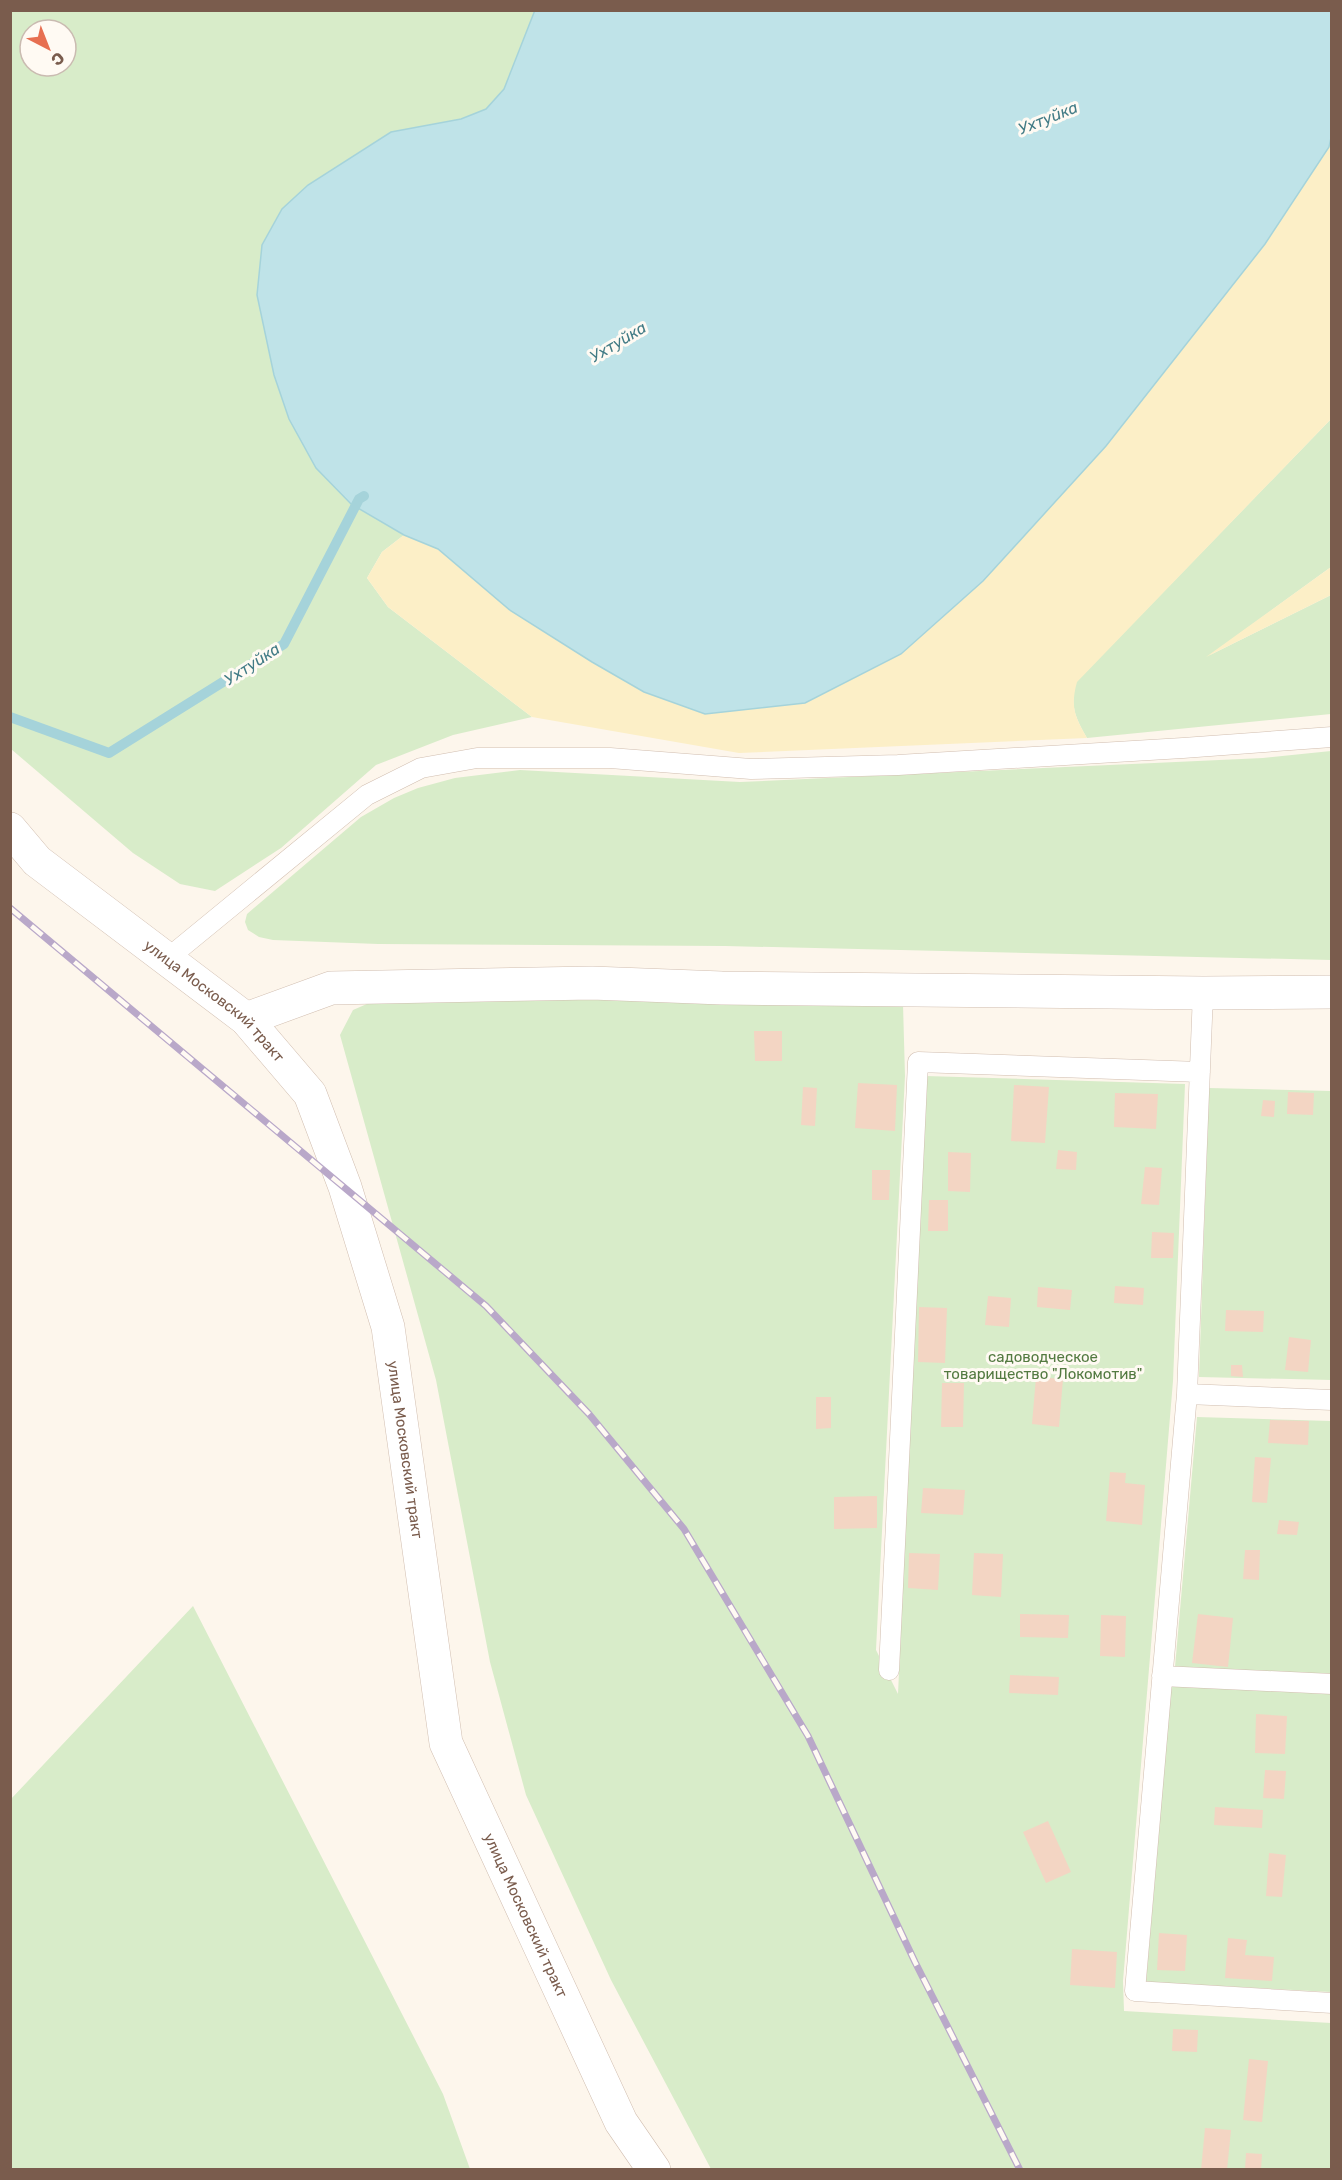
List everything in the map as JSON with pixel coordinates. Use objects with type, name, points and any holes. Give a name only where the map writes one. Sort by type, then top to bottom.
[{"type":"street","name":"улица Московский тракт","points":[[10,829],[37,861],[246,1019],[310,1094],[345,1187],[388,1327],[446,1743],[621,2122],[654,2169]]},
{"type":"street","points":[[246,1019],[332,988],[592,983],[722,988],[1203,993],[1332,992]]},
{"type":"lane","points":[[167,959],[367,795],[421,768],[477,758],[610,758],[751,769],[898,765],[1332,737]]},
{"type":"lane","points":[[1203,993],[1187,1394],[1136,1991],[1332,2003]]},
{"type":"lane","points":[[889,1670],[918,1062],[1200,1072]]},
{"type":"lane","points":[[1187,1394],[1332,1400]]},
{"type":"lane","points":[[1162,1676],[1332,1684]]},
{"type":"green space","points":[[11,10],[535,11],[504,89],[486,109],[461,119],[391,132],[308,185],[282,209],[262,245],[351,504],[404,535],[382,552],[367,578],[388,607],[532,717],[453,735],[376,765],[281,848],[215,891],[180,884],[133,853],[11,749]]},
{"type":"green space","points":[[1331,419],[1331,567],[1210,655],[1331,595],[1331,714],[1087,738],[1075,712],[1076,682]]},
{"type":"green space","points":[[1331,751],[1331,960],[725,946],[378,944],[273,940],[259,937],[248,930],[245,922],[247,914],[361,817],[394,798],[418,788],[455,778],[520,770],[740,782],[1263,758]]},
{"type":"green space","name":"садоводческое товарищество \"Локомотив\"","points":[[418,995],[903,1004],[905,1076],[876,1650],[898,1694],[926,1076],[1185,1084],[1173,1381],[1123,1981],[1124,2011],[1331,2023],[1331,2169],[711,2169],[611,1980],[526,1795],[490,1662],[436,1380],[340,1035],[353,1010],[376,1000]]},
{"type":"green space","points":[[1209,1088],[1331,1091],[1331,1380],[1199,1377]]},
{"type":"green space","points":[[1197,1417],[1331,1421],[1331,1674],[1175,1667]]},
{"type":"green space","points":[[193,1606],[443,2094],[470,2169],[11,2169],[11,1799]]},
{"type":"green space","points":[[1168,1686],[1331,1694],[1331,1992],[1146,1982]]},
{"type":"sand","points":[[1331,138],[1331,419],[1077,682],[1074,698],[1075,712],[1087,738],[739,753],[532,717],[388,607],[367,578],[382,552],[404,535],[438,549],[511,611],[705,714],[805,703],[901,654],[983,581],[1106,446],[1265,244],[1329,147]]},
{"type":"sand","points":[[1331,567],[1331,595],[1206,657]]},
{"type":"water","points":[[535,10],[1331,11],[1331,138],[1329,147],[1265,244],[1106,446],[983,581],[901,654],[805,703],[705,714],[644,692],[592,662],[511,611],[438,549],[404,535],[351,504],[316,468],[289,419],[274,375],[257,295],[262,245],[282,209],[308,185],[391,132],[461,119],[486,109],[504,89]]},
{"type":"building","points":[[754,1031],[782,1031],[782,1061],[755,1061]]},
{"type":"building","points":[[858,1083],[897,1085],[895,1131],[855,1128]]},
{"type":"building","points":[[1014,1085],[1049,1087],[1045,1143],[1011,1141]]},
{"type":"building","points":[[803,1087],[817,1088],[815,1126],[801,1125]]},
{"type":"building","points":[[1288,1092],[1314,1093],[1313,1115],[1287,1114]]},
{"type":"building","points":[[1115,1093],[1158,1094],[1156,1129],[1114,1127]]},
{"type":"building","points":[[1263,1100],[1275,1101],[1274,1117],[1261,1116]]},
{"type":"building","points":[[1058,1150],[1077,1152],[1076,1170],[1056,1169]]},
{"type":"building","points":[[948,1152],[971,1153],[970,1192],[948,1191]]},
{"type":"building","points":[[1145,1167],[1162,1168],[1159,1205],[1141,1204]]},
{"type":"building","points":[[872,1170],[890,1170],[889,1200],[872,1200]]},
{"type":"building","points":[[929,1200],[948,1200],[948,1231],[928,1231]]},
{"type":"building","points":[[1152,1232],[1174,1233],[1173,1258],[1151,1258]]},
{"type":"building","points":[[1115,1286],[1144,1288],[1143,1305],[1114,1303]]},
{"type":"building","points":[[1038,1287],[1072,1290],[1070,1310],[1037,1307]]},
{"type":"building","points":[[988,1296],[1011,1298],[1009,1327],[985,1325]]},
{"type":"building","points":[[919,1307],[947,1308],[945,1363],[918,1362]]},
{"type":"building","points":[[1226,1310],[1264,1311],[1263,1332],[1225,1331]]},
{"type":"building","points":[[1289,1337],[1311,1340],[1308,1372],[1285,1370]]},
{"type":"building","points":[[1231,1365],[1242,1365],[1243,1377],[1231,1376]]},
{"type":"building","points":[[1036,1377],[1063,1379],[1059,1427],[1032,1424]]},
{"type":"building","points":[[942,1383],[964,1383],[963,1427],[941,1427]]},
{"type":"building","points":[[816,1397],[831,1397],[831,1428],[816,1429]]},
{"type":"building","points":[[1270,1420],[1309,1421],[1308,1445],[1268,1443]]},
{"type":"building","points":[[1255,1457],[1271,1458],[1267,1503],[1252,1502]]},
{"type":"building","points":[[1110,1472],[1126,1473],[1125,1483],[1145,1485],[1142,1525],[1106,1521]]},
{"type":"building","points":[[923,1488],[965,1490],[963,1515],[921,1513]]},
{"type":"building","points":[[877,1496],[877,1528],[834,1529],[834,1497]]},
{"type":"building","points":[[1279,1520],[1299,1522],[1297,1535],[1277,1534]]},
{"type":"building","points":[[1245,1550],[1260,1550],[1259,1580],[1243,1579]]},
{"type":"building","points":[[909,1553],[940,1554],[938,1590],[908,1588]]},
{"type":"building","points":[[974,1553],[1003,1554],[1001,1597],[972,1595]]},
{"type":"building","points":[[1020,1614],[1069,1615],[1068,1638],[1020,1637]]},
{"type":"building","points":[[1198,1614],[1233,1618],[1228,1667],[1192,1663]]},
{"type":"building","points":[[1101,1615],[1126,1616],[1125,1657],[1100,1656]]},
{"type":"building","points":[[1010,1675],[1059,1677],[1058,1695],[1009,1693]]},
{"type":"building","points":[[1256,1714],[1287,1716],[1285,1754],[1255,1753]]},
{"type":"building","points":[[1265,1770],[1286,1771],[1284,1799],[1263,1798]]},
{"type":"building","points":[[1215,1807],[1263,1810],[1262,1828],[1214,1825]]},
{"type":"building","points":[[1048,1821],[1071,1872],[1046,1883],[1023,1832]]},
{"type":"building","points":[[1269,1853],[1286,1855],[1282,1897],[1266,1896]]},
{"type":"building","points":[[1159,1933],[1187,1935],[1185,1971],[1157,1970]]},
{"type":"building","points":[[1228,1938],[1247,1940],[1245,1955],[1274,1957],[1272,1981],[1225,1978]]},
{"type":"building","points":[[1072,1949],[1117,1952],[1115,1988],[1070,1985]]},
{"type":"building","points":[[1173,2029],[1198,2030],[1197,2052],[1172,2051]]},
{"type":"building","points":[[1249,2059],[1268,2061],[1262,2122],[1243,2120]]},
{"type":"building","points":[[1205,2128],[1231,2130],[1227,2170],[1201,2170]]},
{"type":"building","points":[[1246,2153],[1262,2154],[1261,2170],[1245,2170]]},
{"type":"waterway","name":"Ухтуйка","points":[[10,717],[109,753],[284,644],[359,499],[364,496]]},
{"type":"railway","points":[[10,908],[486,1306],[589,1414],[684,1529],[808,1736],[915,1962],[1020,2170]]}]
